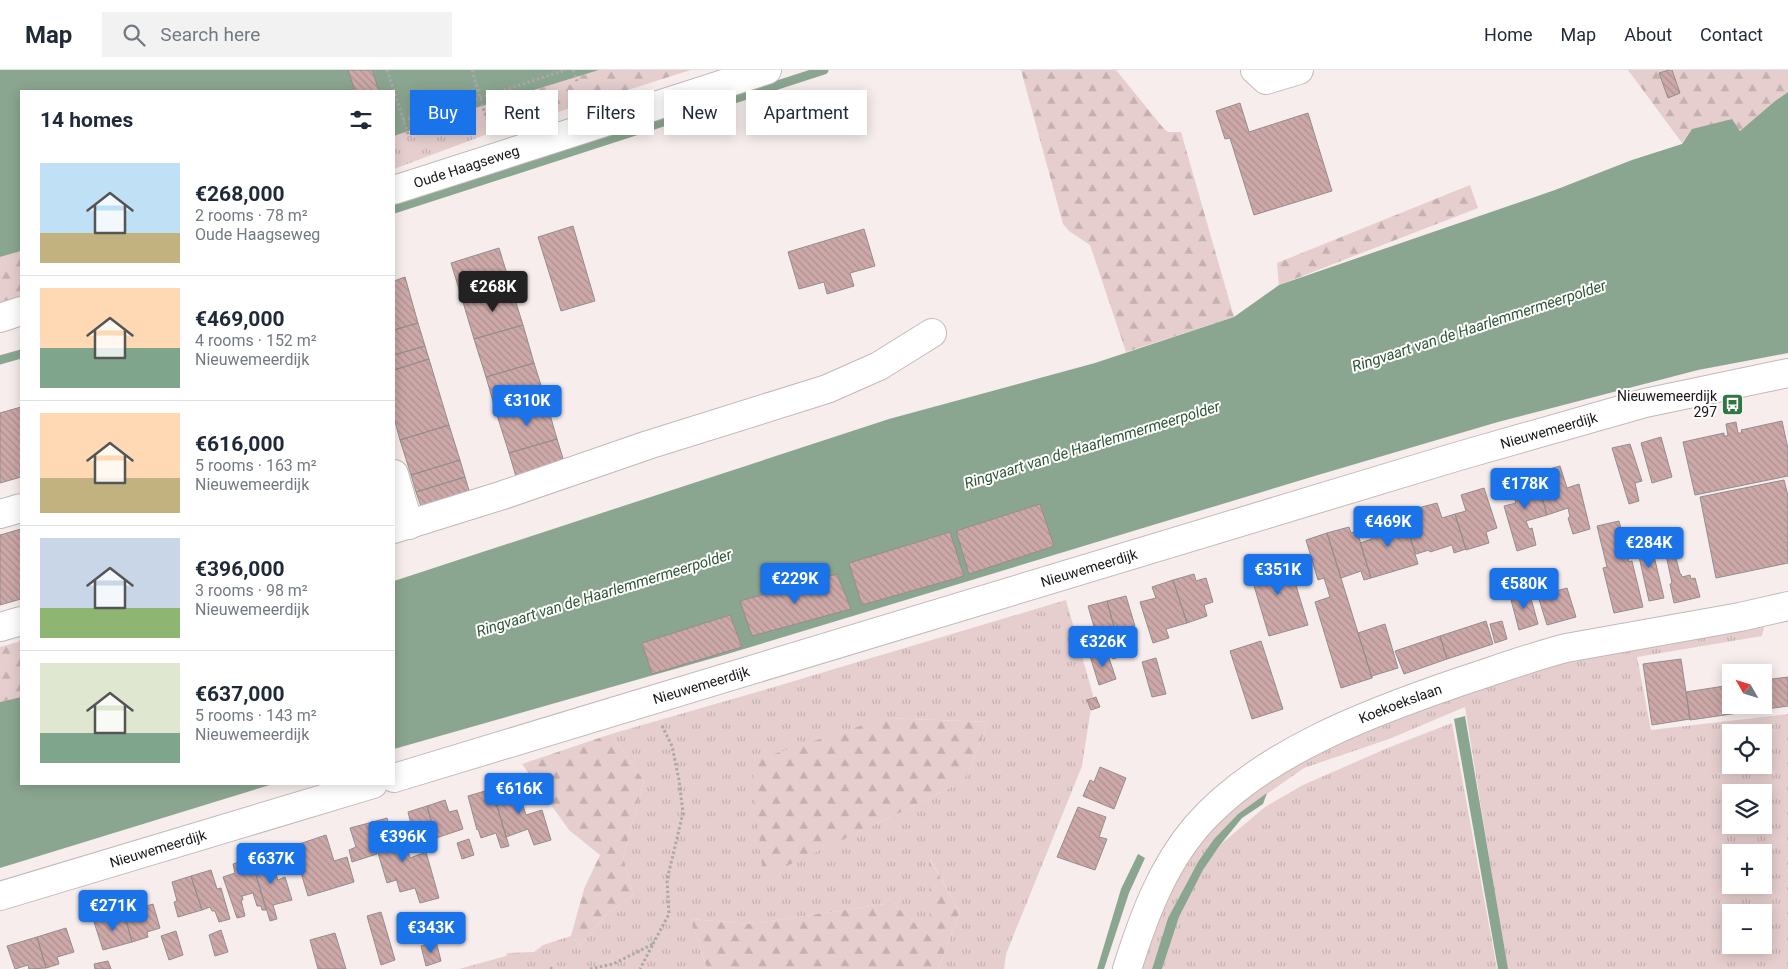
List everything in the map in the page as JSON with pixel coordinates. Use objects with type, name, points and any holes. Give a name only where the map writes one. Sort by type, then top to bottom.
[{"type":"street","name":"Oude Haagseweg","points":[[395,190],[767,70]]},
{"type":"street","points":[[1255,70],[1266,80],[1299,70]]},
{"type":"street","points":[[0,318],[20,311]]},
{"type":"street","points":[[395,482],[401,527],[503,495],[648,445],[827,389],[879,366],[932,333]]},
{"type":"street","name":"Nieuwemeerdijk","points":[[395,778],[1458,456],[1646,403],[1788,373]]},
{"type":"street","points":[[0,514],[20,508]]},
{"type":"street","name":"Koekoekslaan","points":[[1127,969],[1154,893],[1176,855],[1195,828],[1221,801],[1252,778],[1305,745],[1398,703],[1541,655],[1566,648],[1740,617],[1788,606]]},
{"type":"street","points":[[0,627],[20,621]]},
{"type":"street","name":"Nieuwemeerdijk","points":[[0,896],[370,785]]},
{"type":"path","points":[[387,70],[393,90]]},
{"type":"path","points":[[472,70],[484,114]]},
{"type":"path","points":[[403,120],[480,98],[566,70]]},
{"type":"path","points":[[573,70],[577,81]]},
{"type":"path","points":[[395,95],[408,137]]},
{"type":"path","points":[[640,969],[669,914],[667,880],[684,813],[672,746],[650,700]]},
{"type":"path","points":[[590,969],[613,964],[653,944]]},
{"type":"green space","points":[[599,70],[691,70],[628,90],[568,90],[568,109],[558,112],[558,90],[534,90]]},
{"type":"green space","points":[[1021,70],[1116,70],[1164,129],[1168,132],[1181,132],[1234,317],[1126,352],[1090,245],[1069,231],[1063,224]]},
{"type":"green space","points":[[1628,70],[1788,70],[1788,92],[1740,131],[1732,120],[1692,129],[1682,143]]},
{"type":"green space","points":[[486,105],[486,135],[482,136],[476,120],[476,108]]},
{"type":"green space","points":[[476,120],[482,136],[395,169],[395,136],[410,130],[410,135],[476,135]]},
{"type":"green space","points":[[1470,185],[1478,208],[1279,285],[1277,263]]},
{"type":"green space","points":[[20,251],[20,299],[0,306],[0,257]]},
{"type":"green space","points":[[1066,600],[1093,695],[1082,766],[1006,954],[1004,969],[938,969],[960,912],[930,859],[931,937],[892,903],[750,924],[691,919],[707,969],[459,969],[506,956],[507,953],[534,952],[543,945],[571,936],[580,945],[606,915],[633,895],[623,857],[644,781],[611,734]],"holes":[[[885,718],[988,722],[965,780],[889,818],[763,876]]]},
{"type":"green space","points":[[1766,619],[1762,636],[1637,657],[1651,730],[1788,714],[1788,969],[1507,969],[1465,707],[1389,739],[1304,768],[1238,814],[1214,839],[1192,873],[1168,918],[1152,969],[1135,969],[1160,892],[1197,835],[1243,793],[1337,739],[1555,662]]},
{"type":"green space","points":[[20,641],[20,697],[0,702],[0,647]]},
{"type":"green space","points":[[885,718],[988,722],[965,780],[763,877],[752,761]]},
{"type":"green space","points":[[1452,723],[1497,969],[1162,969],[1179,917],[1203,870],[1220,845],[1265,807],[1303,785],[1390,747]]},
{"type":"green space","points":[[611,734],[644,781],[623,857],[633,895],[606,915],[580,945],[571,936],[584,889],[600,855],[569,830],[522,764]]},
{"type":"green space","points":[[929,858],[960,912],[938,969],[707,969],[691,919],[750,924],[892,903],[930,936]]},
{"type":"water","points":[[0,70],[599,70],[534,90],[486,90],[486,105],[476,108],[476,90],[410,90],[410,130],[395,136],[395,90],[20,90],[20,251],[0,257]]},
{"type":"water","name":"Ringvaart van de Haarlemmermeerpolder","points":[[1788,92],[1788,353],[1698,370],[1498,422],[724,655],[395,749],[395,581],[889,419],[1095,363],[1234,317],[1279,285],[1682,144],[1692,129],[1732,119],[1740,131]]},
{"type":"water","points":[[20,697],[20,785],[270,785],[0,868],[0,702]]},
{"type":"water","points":[[1465,716],[1508,969],[1498,969],[1454,719]]},
{"type":"water","points":[[1267,793],[1263,804],[1242,818],[1203,870],[1179,917],[1162,969],[1152,969],[1168,918],[1198,862],[1214,839],[1238,814]]},
{"type":"water","points":[[1138,854],[1145,858],[1129,893],[1104,969],[1097,969],[1121,889]]},
{"type":"building","points":[[348,70],[372,70],[379,90],[355,90]]},
{"type":"building","points":[[1672,70],[1680,93],[1668,98],[1659,73]]},
{"type":"building","points":[[1240,103],[1249,132],[1308,113],[1332,191],[1254,215],[1230,138],[1225,139],[1216,111]]},
{"type":"building","points":[[573,226],[595,301],[561,311],[538,237]]},
{"type":"building","points":[[864,229],[875,266],[850,273],[854,286],[827,294],[824,282],[799,289],[788,252]]},
{"type":"building","points":[[499,248],[511,287],[463,302],[451,263]]},
{"type":"building","points":[[405,277],[418,323],[395,330],[395,281]]},
{"type":"building","points":[[511,287],[523,325],[474,339],[463,302]]},
{"type":"building","points":[[418,323],[425,346],[395,355],[395,330]]},
{"type":"building","points":[[523,325],[534,363],[486,377],[474,339]]},
{"type":"building","points":[[425,346],[429,359],[395,370],[395,355]]},
{"type":"building","points":[[429,359],[449,425],[400,440],[395,422],[395,370]]},
{"type":"building","points":[[534,363],[546,401],[497,415],[486,377]]},
{"type":"building","points":[[546,401],[557,439],[509,453],[497,415]]},
{"type":"building","points":[[20,407],[20,477],[0,483],[0,413]]},
{"type":"building","points":[[1782,421],[1788,449],[1788,476],[1695,495],[1683,442],[1724,433],[1724,436],[1728,436],[1726,424],[1736,422],[1738,433],[1742,433],[1741,430]]},
{"type":"building","points":[[449,425],[460,460],[411,475],[400,440]]},
{"type":"building","points":[[1661,437],[1672,477],[1652,483],[1641,443]]},
{"type":"building","points":[[557,439],[565,465],[517,480],[509,453]]},
{"type":"building","points":[[1630,444],[1642,481],[1635,483],[1639,501],[1629,504],[1612,448]]},
{"type":"building","points":[[460,460],[465,477],[416,492],[411,475]]},
{"type":"building","points":[[1560,466],[1567,488],[1579,484],[1590,529],[1573,534],[1568,518],[1570,517],[1568,508],[1547,515],[1535,473]]},
{"type":"building","points":[[1535,473],[1547,515],[1526,521],[1529,529],[1532,528],[1536,545],[1517,551],[1504,506],[1516,503],[1509,481]]},
{"type":"building","points":[[465,477],[470,494],[422,509],[416,492]]},
{"type":"building","points":[[1784,480],[1788,496],[1788,563],[1716,578],[1700,497]]},
{"type":"building","points":[[1484,488],[1497,528],[1486,532],[1489,543],[1466,550],[1455,514],[1466,511],[1461,495]]},
{"type":"building","points":[[1437,503],[1442,518],[1455,514],[1466,549],[1454,553],[1452,545],[1416,554],[1407,527],[1422,523],[1418,508]]},
{"type":"building","points":[[1040,504],[1054,546],[969,574],[956,531]]},
{"type":"building","points":[[1391,516],[1396,531],[1407,527],[1418,564],[1371,578],[1360,543],[1372,539],[1367,524]]},
{"type":"building","points":[[1619,521],[1629,562],[1632,561],[1643,607],[1614,613],[1603,568],[1607,567],[1597,526]]},
{"type":"building","points":[[1349,527],[1351,533],[1357,531],[1371,578],[1364,580],[1361,571],[1341,578],[1327,533]]},
{"type":"building","points":[[20,529],[20,599],[0,605],[0,535]]},
{"type":"building","points":[[950,532],[964,576],[862,605],[849,563]]},
{"type":"building","points":[[1327,533],[1372,678],[1341,688],[1315,602],[1330,597],[1324,578],[1318,580],[1306,540]]},
{"type":"building","points":[[1649,535],[1664,598],[1649,601],[1635,539]]},
{"type":"building","points":[[1675,554],[1680,574],[1682,577],[1690,575],[1691,579],[1695,578],[1700,597],[1674,603],[1666,555]]},
{"type":"building","points":[[1277,555],[1278,560],[1287,557],[1292,575],[1294,574],[1296,578],[1294,579],[1308,625],[1269,636],[1249,569],[1258,566],[1256,562]]},
{"type":"building","points":[[837,574],[851,609],[752,636],[740,601]]},
{"type":"building","points":[[1194,574],[1196,581],[1206,578],[1213,602],[1204,605],[1207,616],[1187,623],[1173,580]]},
{"type":"building","points":[[1173,580],[1187,623],[1166,629],[1169,638],[1153,643],[1140,602],[1156,598],[1152,587]]},
{"type":"building","points":[[1567,588],[1576,617],[1547,625],[1538,596]]},
{"type":"building","points":[[1529,591],[1538,624],[1519,630],[1510,596]]},
{"type":"building","points":[[1126,596],[1135,626],[1125,629],[1133,653],[1122,656],[1107,601]]},
{"type":"building","points":[[1107,601],[1122,656],[1113,659],[1105,635],[1097,637],[1088,606]]},
{"type":"building","points":[[730,615],[742,647],[652,674],[642,643]]},
{"type":"building","points":[[1486,621],[1493,644],[1447,659],[1440,636]]},
{"type":"building","points":[[1502,621],[1507,639],[1495,643],[1490,624]]},
{"type":"building","points":[[1385,624],[1398,668],[1372,676],[1372,678],[1358,633]]},
{"type":"building","points":[[1440,636],[1447,659],[1404,674],[1395,651]]},
{"type":"building","points":[[1261,641],[1283,709],[1252,719],[1230,651]]},
{"type":"building","points":[[1107,652],[1116,679],[1099,685],[1090,656]]},
{"type":"building","points":[[1156,658],[1166,694],[1152,697],[1142,662]]},
{"type":"building","points":[[1681,659],[1690,719],[1652,725],[1643,664]]},
{"type":"building","points":[[1788,677],[1788,706],[1772,708],[1772,679]]},
{"type":"building","points":[[1722,686],[1722,714],[1731,714],[1690,720],[1686,692]]},
{"type":"building","points":[[1096,697],[1100,707],[1091,710],[1087,700]]},
{"type":"building","points":[[1100,767],[1126,778],[1114,809],[1083,796],[1090,780],[1094,782]]},
{"type":"building","points":[[516,783],[526,815],[542,810],[551,840],[534,845],[528,829],[506,837],[492,789]]},
{"type":"building","points":[[492,789],[509,846],[501,848],[496,833],[481,838],[468,796]]},
{"type":"building","points":[[445,800],[449,812],[457,810],[463,829],[436,838],[427,806]]},
{"type":"building","points":[[427,806],[436,838],[418,843],[416,838],[410,839],[406,825],[411,824],[408,812]]},
{"type":"building","points":[[1078,807],[1106,817],[1099,837],[1107,839],[1095,870],[1057,857]]},
{"type":"building","points":[[387,818],[390,829],[397,827],[402,844],[406,843],[410,858],[426,852],[439,898],[420,903],[415,888],[400,892],[396,878],[396,880],[387,883],[369,823]]},
{"type":"building","points":[[369,823],[377,854],[352,862],[349,850],[356,847],[350,828]]},
{"type":"building","points":[[326,835],[334,861],[347,857],[354,882],[308,896],[293,846]]},
{"type":"building","points":[[469,839],[474,855],[462,859],[457,843]]},
{"type":"building","points":[[269,854],[278,880],[285,877],[292,900],[273,905],[277,919],[270,921],[251,858]]},
{"type":"building","points":[[251,858],[266,910],[262,910],[261,906],[257,906],[253,893],[242,896],[243,900],[241,900],[245,916],[237,918],[223,877],[235,873],[233,864]]},
{"type":"building","points":[[211,870],[217,889],[221,888],[230,919],[219,922],[215,911],[212,911],[210,907],[202,910],[191,876]]},
{"type":"building","points":[[191,876],[202,910],[178,917],[174,902],[177,901],[172,882]]},
{"type":"building","points":[[153,904],[160,928],[147,932],[148,937],[132,942],[124,913]]},
{"type":"building","points":[[381,912],[395,960],[381,965],[367,916]]},
{"type":"building","points":[[124,913],[132,942],[103,950],[94,922]]},
{"type":"building","points":[[66,928],[74,952],[57,957],[59,964],[46,968],[37,937]]},
{"type":"building","points":[[221,930],[228,952],[215,956],[209,935]]},
{"type":"building","points":[[176,931],[183,955],[169,960],[161,936]]},
{"type":"building","points":[[335,933],[346,969],[318,969],[310,940]]},
{"type":"building","points":[[37,937],[46,968],[29,969],[28,965],[15,969],[7,946]]},
{"type":"building","points":[[436,941],[441,961],[426,966],[421,946]]},
{"type":"building","points":[[108,961],[111,969],[95,969],[94,964]]},
{"type":"waterway","points":[[395,209],[824,70]]},
{"type":"waterway","points":[[0,360],[20,354]]},
{"type":"place","name":"Nieuwemeerdijk 297","points":[[1733,404]]}]
